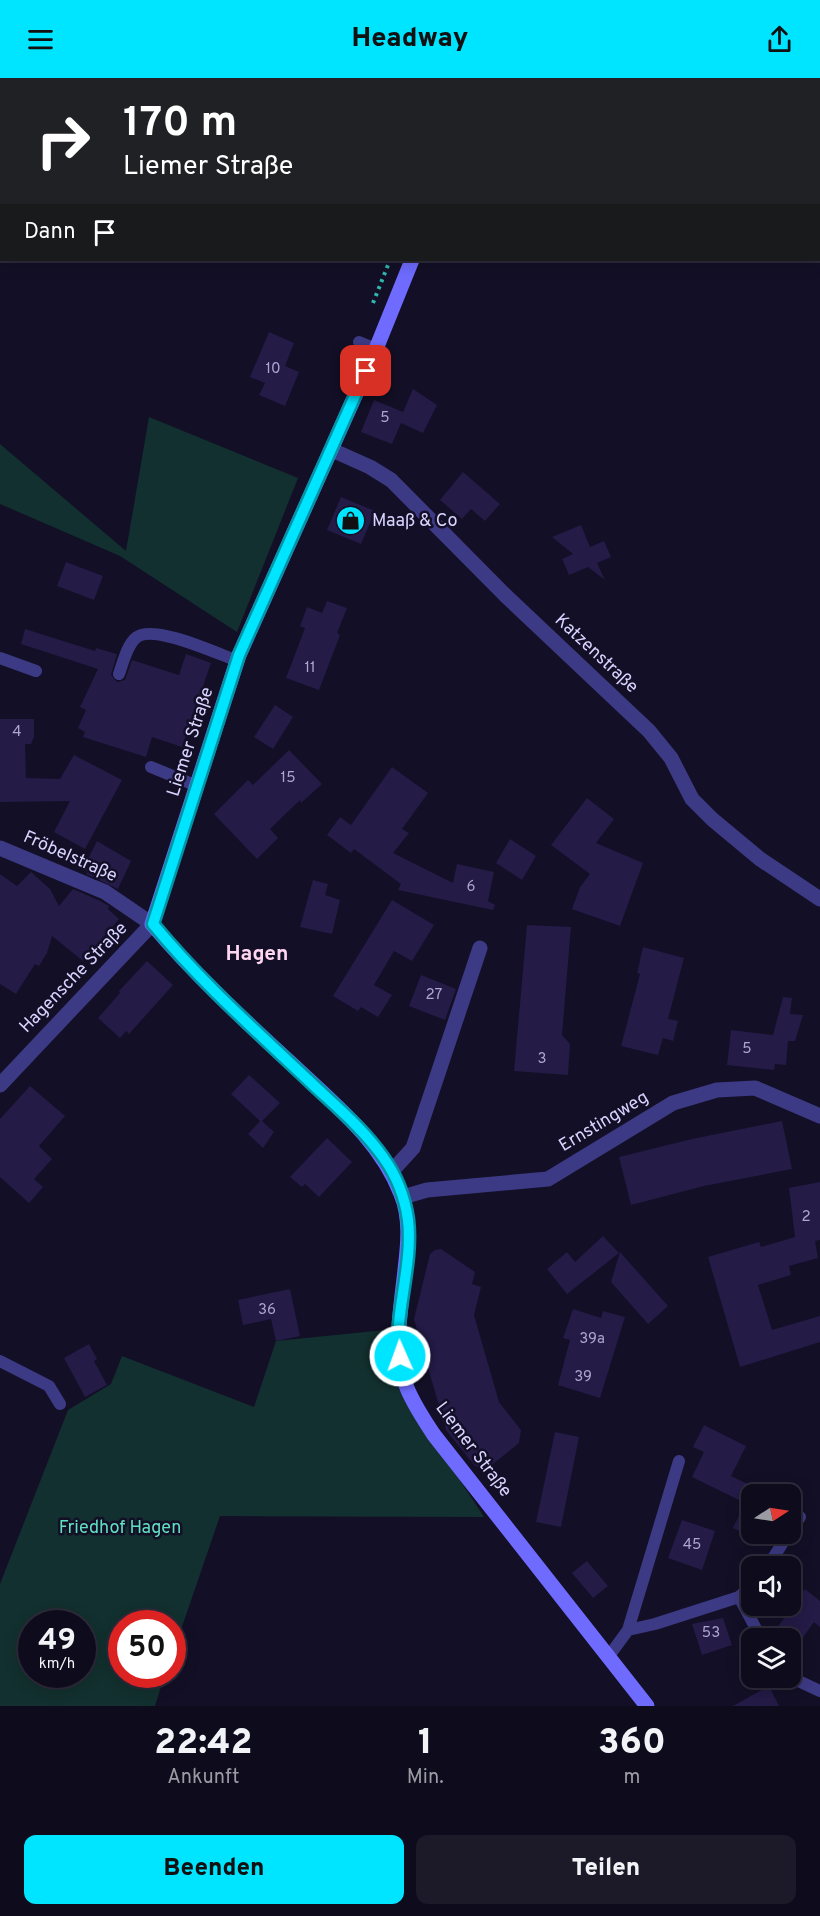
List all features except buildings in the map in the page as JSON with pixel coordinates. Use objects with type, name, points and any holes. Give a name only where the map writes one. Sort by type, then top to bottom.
[{"type":"main road","name":"Liemer Straße","points":[[412,261],[376,349],[342,412],[332,450],[238,662],[153,924],[172,947],[256,1031],[363,1132],[383,1156],[403,1197],[408,1220],[408,1245],[399,1326],[400,1356],[406,1385],[418,1411],[434,1435],[647,1706]]},
{"type":"street","name":"Katzenstraße","points":[[332,450],[370,467],[391,480],[506,596],[649,731],[671,758],[692,799],[712,819],[760,859],[820,899]]},
{"type":"street","name":"Fröbelstraße","points":[[0,848],[105,892],[153,924]]},
{"type":"street","name":"Hagensche Straße","points":[[0,1085],[153,924]]},
{"type":"street","points":[[392,1171],[413,1148],[480,948]]},
{"type":"street","name":"Ernstingweg","points":[[403,1197],[427,1190],[548,1179],[673,1103],[717,1090],[755,1088],[820,1116]]},
{"type":"lane","points":[[359,342],[376,349]]},
{"type":"lane","points":[[119,674],[134,639],[145,633],[164,635],[238,662]]},
{"type":"lane","points":[[0,658],[36,671]]},
{"type":"lane","points":[[151,767],[197,786]]},
{"type":"lane","points":[[0,1361],[49,1386],[60,1404]]},
{"type":"lane","points":[[609,1656],[628,1630],[679,1461]]},
{"type":"lane","points":[[628,1630],[655,1624],[739,1597],[756,1628]]},
{"type":"lane","points":[[801,1682],[820,1691]]},
{"type":"green space","points":[[149,417],[298,478],[237,632],[120,556],[0,504],[0,444],[126,551]]},
{"type":"green space","name":"Friedhof Hagen","points":[[385,1330],[401,1390],[484,1517],[220,1516],[186,1615],[186,1610],[108,1610],[108,1688],[161,1688],[155,1706],[0,1706],[0,1584],[68,1410],[111,1384],[122,1356],[254,1407],[276,1341]]},
{"type":"place","name":"Maaß & Co","points":[[351,521]]},
{"type":"district","name":"Hagen","points":[[257,954]]},
{"type":"route","points":[[366,371],[239,655],[153,924],[172,947],[256,1031],[363,1132],[392,1171],[403,1197],[408,1220],[408,1245],[399,1326],[400,1356]]}]
